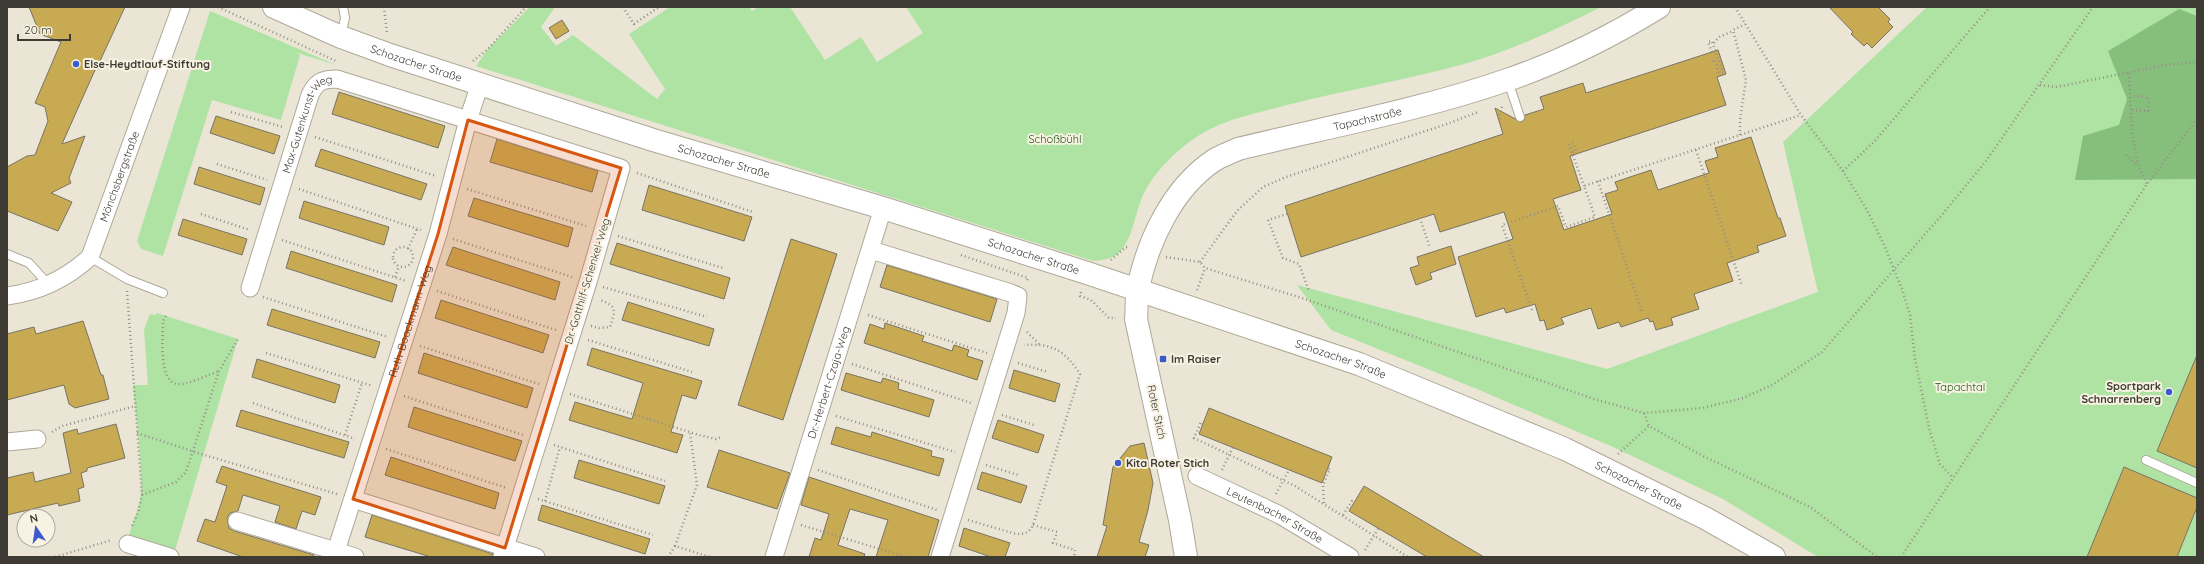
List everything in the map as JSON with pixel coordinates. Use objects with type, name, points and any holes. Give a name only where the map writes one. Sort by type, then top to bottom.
[{"type":"main road","name":"Schozacher Straße","points":[[274,7],[341,37],[390,55],[653,140],[883,208],[1138,290],[1359,364],[1565,449],[1705,518],[1774,557]]},
{"type":"main road","name":"Tapachstraße","points":[[1138,290],[1148,254],[1165,216],[1186,185],[1215,160],[1238,149],[1430,103],[1508,80],[1554,61],[1633,23],[1659,7]]},
{"type":"main road","name":"Roter Stich","points":[[1138,290],[1137,326],[1180,520],[1186,557]]},
{"type":"street","name":"Mönchsbergstraße","points":[[7,296],[26,294],[49,285],[78,268],[90,257],[180,7]]},
{"type":"street","name":"Max-Gutenkunst-Weg","points":[[255,292],[273,237],[283,184],[314,85],[324,78],[337,78],[468,120]]},
{"type":"street","name":"Ruth-Boockmann-Weg","points":[[335,554],[372,445],[388,390],[409,342],[429,289],[438,234],[456,184],[468,120],[480,84]]},
{"type":"street","name":"Dr.-Gotthilf-Schenkel-Weg","points":[[468,120],[621,168],[588,282],[501,550]]},
{"type":"street","name":"Dr.-Herbert-Czaja-Weg","points":[[774,557],[883,208]]},
{"type":"street","points":[[871,250],[1011,292],[1018,296],[1016,313],[940,557]]},
{"type":"street","points":[[7,442],[37,439]]},
{"type":"street","name":"Leutenbacher Straße","points":[[1198,476],[1357,554]]},
{"type":"street","points":[[353,499],[501,550],[536,557]]},
{"type":"street","points":[[237,521],[335,554],[355,557]]},
{"type":"street","points":[[124,539],[170,557]]},
{"type":"lane","points":[[341,37],[345,18],[343,7]]},
{"type":"lane","points":[[1508,80],[1520,117]]},
{"type":"lane","points":[[7,254],[29,263],[49,285]]},
{"type":"lane","points":[[90,257],[127,279],[163,294]]},
{"type":"lane","points":[[2146,460],[2197,483]]},
{"type":"path","points":[[384,7],[390,55]]},
{"type":"path","points":[[488,49],[526,7]]},
{"type":"path","points":[[623,7],[634,24],[659,7]]},
{"type":"path","points":[[1735,7],[1801,115],[1843,171],[1867,210],[1902,289],[1910,315],[1914,359],[1929,428],[1940,464],[1952,478]]},
{"type":"path","points":[[1843,171],[1873,144],[1990,7]]},
{"type":"path","points":[[1168,258],[1200,262],[1205,268],[1305,299],[1594,399],[1644,413],[1703,408],[1743,398],[1772,385],[1822,352],[1893,269],[1941,216],[1981,167],[2040,85],[2093,7]]},
{"type":"path","points":[[1714,43],[1719,37],[1745,24]]},
{"type":"path","points":[[1733,30],[1746,80],[1740,120],[1740,135]]},
{"type":"path","points":[[1712,52],[1708,42],[1712,41],[1723,72],[1719,73],[1715,60],[1712,61]]},
{"type":"path","points":[[2040,85],[2056,87],[2166,65],[2197,62]]},
{"type":"path","points":[[2129,73],[2132,96],[2132,131],[2138,164],[2147,184]]},
{"type":"path","points":[[2132,96],[2149,97],[2148,111],[2132,110]]},
{"type":"path","points":[[1498,104],[1505,101],[1499,113],[1500,119]]},
{"type":"path","points":[[1200,262],[1237,211],[1263,187],[1286,177],[1447,124],[1484,109]]},
{"type":"path","points":[[231,112],[300,132]]},
{"type":"path","points":[[1584,186],[1801,115]]},
{"type":"path","points":[[1901,557],[2147,184],[2197,119]]},
{"type":"path","points":[[318,138],[603,231]]},
{"type":"path","points":[[1573,142],[1576,151],[1573,152]]},
{"type":"path","points":[[1532,310],[1502,225],[1558,206],[1566,227],[1595,217],[1569,144]]},
{"type":"path","points":[[1696,150],[1742,286]]},
{"type":"path","points":[[2126,155],[2138,164]]},
{"type":"path","points":[[217,164],[283,184]]},
{"type":"path","points":[[641,174],[753,212]]},
{"type":"path","points":[[1598,182],[1642,312]]},
{"type":"path","points":[[302,190],[417,229],[438,234]]},
{"type":"path","points":[[201,214],[571,335],[692,372]]},
{"type":"path","points":[[1287,214],[1269,219],[1283,258],[1299,264],[1309,292]]},
{"type":"path","points":[[1420,218],[1430,248]]},
{"type":"path","points":[[408,248],[417,229]]},
{"type":"path","points":[[620,237],[723,268]]},
{"type":"path","points":[[462,242],[588,282],[706,317]]},
{"type":"path","points":[[402,247],[408,248],[412,253],[413,258],[410,264],[399,266],[394,262],[393,256],[396,250],[402,247]]},
{"type":"path","points":[[395,277],[399,266]]},
{"type":"path","points":[[56,557],[124,539],[138,513],[142,495],[127,279]]},
{"type":"path","points":[[255,292],[543,385]]},
{"type":"path","points":[[590,325],[599,328],[610,326],[614,313],[610,303],[598,300]]},
{"type":"path","points":[[868,315],[1048,372]]},
{"type":"path","points":[[166,316],[163,321],[163,361],[166,375],[172,382],[178,384],[186,383],[219,371]]},
{"type":"path","points":[[142,495],[176,482],[186,472],[219,371],[238,339]]},
{"type":"path","points":[[804,462],[810,467],[953,515],[1016,534],[1024,534],[1030,531],[1080,374],[1069,357],[1053,348],[1032,345]]},
{"type":"path","points":[[266,353],[388,390]]},
{"type":"path","points":[[851,364],[985,410],[1034,425]]},
{"type":"path","points":[[345,435],[362,382]]},
{"type":"path","points":[[567,393],[690,432],[716,439],[722,437]]},
{"type":"path","points":[[408,398],[665,481]]},
{"type":"path","points":[[253,403],[372,445]]},
{"type":"path","points":[[37,439],[62,426],[135,406]]},
{"type":"path","points":[[1644,413],[1649,426],[1701,455],[1810,507],[1877,557]]},
{"type":"path","points":[[836,416],[970,458],[1018,475]]},
{"type":"path","points":[[1203,424],[1201,422],[1194,438],[1283,480],[1375,534],[1408,557]]},
{"type":"path","points":[[1603,468],[1649,426]]},
{"type":"path","points":[[668,557],[676,546],[697,485],[690,432]]},
{"type":"path","points":[[137,433],[353,499]]},
{"type":"path","points":[[545,501],[560,447]]},
{"type":"path","points":[[1215,484],[1233,447]]},
{"type":"path","points":[[389,450],[653,535]]},
{"type":"path","points":[[1324,504],[1323,485],[1330,469],[1327,468]]},
{"type":"path","points":[[1269,510],[1289,470]]},
{"type":"path","points":[[1343,515],[1352,501],[1354,502]]},
{"type":"path","points":[[786,520],[898,556],[906,557]]},
{"type":"path","points":[[1033,525],[1057,532],[1053,543],[1075,550],[1074,557]]},
{"type":"path","points":[[1357,554],[1375,534],[1378,528]]},
{"type":"path","points":[[676,546],[710,557]]},
{"type":"highlighted area","points":[[468,120],[621,168],[505,548],[353,499],[438,234]]},
{"type":"green space","name":"Schoßbühl","points":[[530,7],[555,7],[541,27],[556,46],[573,35],[657,99],[665,89],[629,34],[670,7],[749,7],[752,11],[759,7],[790,7],[825,60],[861,37],[877,62],[923,33],[906,7],[1601,7],[1534,39],[1482,59],[1420,75],[1254,113],[1211,128],[1183,147],[1166,163],[1151,181],[1141,200],[1131,233],[1121,251],[1105,260],[1093,261],[476,66],[488,49]]},
{"type":"green space","name":"Tapachtal","points":[[1927,7],[2197,7],[2197,557],[1818,557],[1723,499],[1613,447],[1477,389],[1331,330],[1297,285],[1607,369],[1818,292],[1783,142]]},
{"type":"green space","points":[[2179,9],[2197,16],[2197,179],[2075,180],[2083,136],[2119,125],[2127,99],[2108,51]]},
{"type":"green space","points":[[210,11],[336,65],[294,52],[300,55],[281,120],[212,100],[163,256],[141,249],[137,241]]},
{"type":"green space","points":[[157,313],[238,339],[173,557],[128,544],[130,530],[139,504],[141,490],[140,451],[133,385],[148,385],[144,330],[150,314],[155,315]]},
{"type":"building","points":[[29,7],[125,7],[100,61],[102,68],[95,70],[62,144],[85,136],[69,178],[71,183],[51,193],[72,202],[58,231],[7,211],[7,167],[27,156],[35,155],[48,121],[45,107],[35,103],[61,42],[40,34]]},
{"type":"building","points":[[1829,7],[1878,7],[1890,19],[1888,22],[1893,27],[1872,48],[1867,43],[1864,46],[1851,34],[1853,32]]},
{"type":"building","points":[[562,20],[569,31],[556,39],[549,28]]},
{"type":"building","points":[[1718,50],[1726,74],[1717,77],[1726,105],[1570,156],[1581,190],[1553,199],[1564,230],[1612,214],[1605,194],[1618,190],[1615,182],[1651,170],[1658,190],[1709,173],[1705,161],[1718,157],[1715,148],[1751,137],[1778,218],[1780,218],[1786,236],[1757,246],[1759,252],[1727,263],[1733,281],[1694,294],[1699,309],[1671,318],[1673,325],[1656,330],[1653,321],[1650,322],[1648,318],[1621,327],[1619,322],[1598,329],[1591,308],[1561,318],[1564,324],[1547,330],[1544,320],[1540,321],[1535,304],[1506,313],[1504,308],[1476,317],[1458,257],[1513,239],[1504,212],[1440,232],[1434,214],[1301,257],[1285,206],[1503,134],[1495,108],[1521,122],[1524,120],[1525,115],[1544,109],[1540,97],[1583,83],[1586,93]]},
{"type":"building","points":[[339,92],[445,126],[438,148],[332,114]]},
{"type":"building","points":[[216,116],[280,136],[274,154],[210,133]]},
{"type":"building","points":[[497,139],[598,171],[592,192],[490,162]]},
{"type":"building","points":[[321,149],[427,184],[421,200],[315,166]]},
{"type":"building","points":[[199,167],[265,188],[260,205],[194,184]]},
{"type":"building","points":[[649,185],[752,217],[744,241],[642,210]]},
{"type":"building","points":[[474,198],[573,228],[568,247],[468,216]]},
{"type":"building","points":[[304,201],[389,227],[384,245],[299,218]]},
{"type":"building","points":[[183,219],[247,239],[242,255],[178,235]]},
{"type":"building","points":[[791,239],[837,254],[783,420],[738,405]]},
{"type":"building","points":[[617,243],[730,278],[724,299],[610,264]]},
{"type":"building","points":[[1451,246],[1456,264],[1430,273],[1432,279],[1416,285],[1410,268],[1419,265],[1417,257]]},
{"type":"building","points":[[453,247],[560,282],[555,300],[446,265]]},
{"type":"building","points":[[291,251],[397,285],[392,302],[286,268]]},
{"type":"building","points":[[887,265],[997,299],[990,322],[880,287]]},
{"type":"building","points":[[441,300],[549,335],[543,353],[435,318]]},
{"type":"building","points":[[628,302],[714,329],[709,346],[622,320]]},
{"type":"building","points":[[272,309],[380,342],[375,358],[267,325]]},
{"type":"building","points":[[83,321],[101,375],[103,375],[109,399],[75,408],[69,404],[64,385],[7,400],[7,334],[34,327],[36,334]]},
{"type":"building","points":[[885,323],[924,336],[922,341],[952,351],[954,345],[969,350],[967,356],[983,361],[977,380],[864,343],[870,324],[884,329]]},
{"type":"building","points":[[592,348],[702,381],[696,399],[682,395],[671,432],[683,435],[677,453],[569,420],[575,402],[632,419],[643,383],[587,365]]},
{"type":"building","points":[[424,353],[533,388],[527,408],[418,373]]},
{"type":"building","points":[[2197,355],[2197,468],[2157,451]]},
{"type":"building","points":[[257,359],[340,385],[335,403],[252,377]]},
{"type":"building","points":[[1014,370],[1060,384],[1055,402],[1009,388]]},
{"type":"building","points":[[846,373],[881,383],[883,378],[899,383],[898,389],[934,400],[929,417],[841,390]]},
{"type":"building","points":[[414,407],[522,441],[515,461],[408,427]]},
{"type":"building","points":[[1209,408],[1332,457],[1322,483],[1199,434]]},
{"type":"building","points":[[241,410],[349,442],[344,458],[236,426]]},
{"type":"building","points":[[998,420],[1044,435],[1038,453],[992,438]]},
{"type":"building","points":[[116,424],[125,458],[87,468],[87,471],[81,473],[84,487],[78,489],[80,501],[59,506],[58,503],[37,508],[16,508],[16,513],[7,515],[7,478],[33,472],[35,482],[71,473],[63,433],[77,429],[78,434]]},
{"type":"building","points":[[836,427],[871,437],[872,432],[932,451],[931,456],[944,459],[939,476],[831,444]]},
{"type":"building","points":[[1144,443],[1153,483],[1148,510],[1139,542],[1149,545],[1145,557],[1097,557],[1107,526],[1103,525],[1113,467],[1130,446]]},
{"type":"building","points":[[719,450],[790,473],[777,509],[707,487]]},
{"type":"building","points":[[391,457],[499,493],[495,509],[385,475]]},
{"type":"building","points":[[579,460],[665,486],[659,504],[574,478]]},
{"type":"building","points":[[222,466],[321,497],[315,515],[302,511],[296,529],[275,522],[280,506],[243,495],[238,511],[230,513],[227,518],[229,528],[234,531],[314,555],[314,557],[243,557],[197,541],[205,519],[215,522],[227,486],[216,482]]},
{"type":"building","points":[[2124,467],[2197,498],[2197,507],[2177,557],[2087,557]]},
{"type":"building","points":[[982,472],[1027,486],[1021,503],[977,489]]},
{"type":"building","points":[[809,477],[939,520],[928,557],[876,557],[888,520],[850,509],[838,545],[865,554],[864,557],[809,557],[815,538],[821,540],[829,514],[801,505]]},
{"type":"building","points":[[1364,486],[1484,557],[1427,557],[1349,511]]},
{"type":"building","points":[[542,505],[650,539],[645,554],[538,520]]},
{"type":"building","points":[[372,515],[493,554],[492,557],[431,557],[365,537]]},
{"type":"building","points":[[964,528],[1010,543],[1005,557],[991,557],[959,546]]},
{"type":"place","name":"Else-Heydtlauf-Stiftung","points":[[76,64]]},
{"type":"place","name":"Im Raiser","points":[[1163,359]]},
{"type":"place","name":"Sportpark Schnarrenberg","points":[[2169,392]]},
{"type":"place","name":"Kita Roter Stich","points":[[1118,463]]}]
